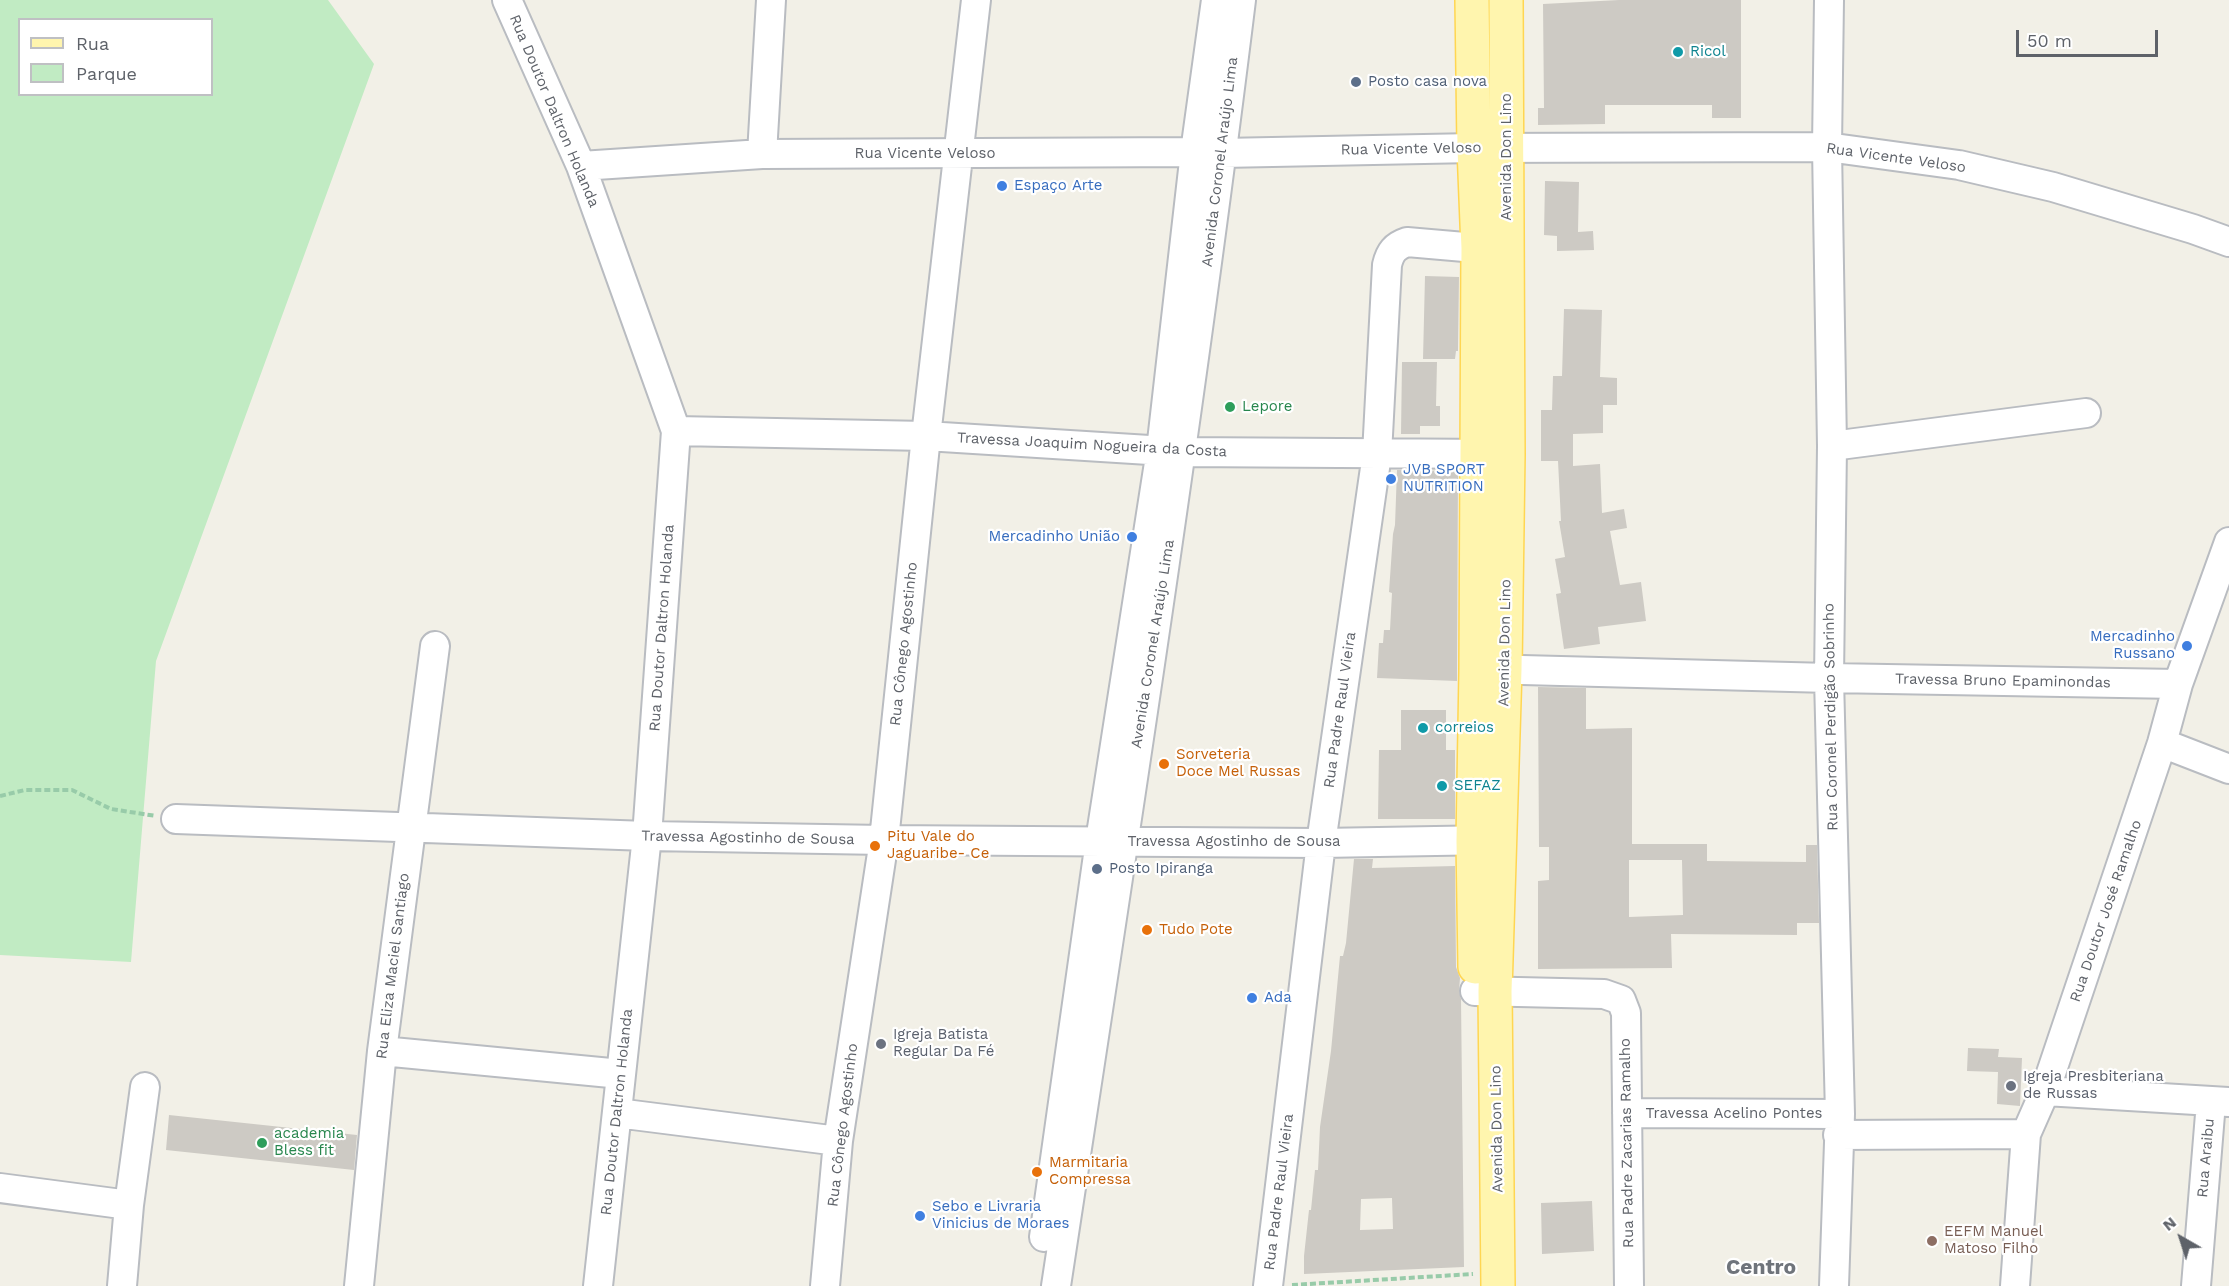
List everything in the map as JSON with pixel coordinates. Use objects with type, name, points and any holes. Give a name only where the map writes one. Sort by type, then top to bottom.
[{"type":"main road","name":"Avenida Don Lino","points":[[1472,0],[1474,148],[1492,249]]},
{"type":"main road","name":"Avenida Don Lino","points":[[1484,1282],[1486,841],[1491,669],[1493,455],[1492,249],[1507,148],[1506,0]]},
{"type":"street","name":"Rua Doutor Daltron Holanda","points":[[507,0],[581,166],[676,431],[647,836],[598,1286]]},
{"type":"street","points":[[762,154],[771,0]]},
{"type":"street","name":"Rua Cônego Agostinho","points":[[825,1286],[838,1141],[884,840],[926,436],[976,0]]},
{"type":"street","name":"Avenida Coronel Araújo Lima","points":[[1049,1273],[1111,841],[1171,451],[1208,152],[1216,0]]},
{"type":"street","name":"Avenida Coronel Araújo Lima","points":[[1208,152],[1240,0]]},
{"type":"street","name":"Rua Coronel Perdigão Sobrinho","points":[[1828,0],[1827,147],[1832,446],[1829,678],[1839,1125],[1834,1286]]},
{"type":"street","name":"Rua Vicente Veloso","points":[[581,166],[762,154],[1827,147],[1959,165],[2022,180],[2193,229],[2229,242]]},
{"type":"street","name":"Rua Padre Raul Vieira","points":[[1268,1286],[1321,843],[1377,454],[1387,265],[1390,254],[1407,242],[1492,249]]},
{"type":"street","points":[[1832,446],[2086,413]]},
{"type":"street","name":"Travessa Joaquim Nogueira da Costa","points":[[676,431],[926,436],[1171,451],[1493,455]]},
{"type":"street","name":"Rua Doutor José Ramalho","points":[[2015,1286],[2026,1134],[2045,1091],[2162,743],[2178,684],[2229,542]]},
{"type":"street","name":"Rua Eliza Maciel Santiago","points":[[359,1286],[382,1051],[435,646]]},
{"type":"street","name":"Travessa Bruno Epaminondas","points":[[1491,669],[2178,684]]},
{"type":"street","points":[[2162,743],[2229,769]]},
{"type":"street","name":"Travessa Agostinho de Sousa","points":[[176,819],[410,829],[884,840],[1321,843],[1486,841]]},
{"type":"street","name":"Rua Padre Zacarias Ramalho","points":[[1485,991],[1604,994],[1621,1000],[1626,1013],[1629,1286]]},
{"type":"street","points":[[382,1051],[621,1074]]},
{"type":"street","points":[[122,1286],[129,1205],[145,1087]]},
{"type":"street","points":[[2045,1091],[2220,1102]]},
{"type":"street","name":"Rua Araibu","points":[[2196,1286],[2218,1149],[2220,1102]]},
{"type":"street","points":[[618,1113],[838,1141]]},
{"type":"street","name":"Travessa Acelino Pontes","points":[[1628,1113],[2026,1134]]},
{"type":"street","points":[[0,1188],[129,1205]]},
{"type":"path","points":[[0,796],[25,790],[72,790],[111,809],[176,819]]},
{"type":"path","points":[[1284,1285],[1484,1282]]},
{"type":"green space","points":[[0,0],[328,0],[374,64],[156,661],[131,962],[0,955]]},
{"type":"building","name":"Ricol","points":[[1619,0],[1741,0],[1741,118],[1712,118],[1712,105],[1605,105],[1605,124],[1538,125],[1538,108],[1544,108],[1543,4]]},
{"type":"building","points":[[1545,181],[1579,182],[1578,232],[1593,231],[1594,250],[1557,251],[1557,236],[1544,235]]},
{"type":"building","points":[[1425,276],[1459,277],[1458,351],[1456,351],[1455,359],[1423,359]]},
{"type":"building","points":[[1564,309],[1602,310],[1600,377],[1617,378],[1617,405],[1603,405],[1603,433],[1573,434],[1573,466],[1600,464],[1602,513],[1624,509],[1627,528],[1610,531],[1620,585],[1641,582],[1646,621],[1598,627],[1600,644],[1564,649],[1556,594],[1561,593],[1555,559],[1565,557],[1559,521],[1561,521],[1558,461],[1541,461],[1541,410],[1552,410],[1553,376],[1562,376]]},
{"type":"building","points":[[1402,362],[1437,362],[1436,406],[1440,406],[1440,426],[1420,426],[1420,434],[1401,434]]},
{"type":"building","points":[[1397,470],[1458,471],[1457,681],[1377,678],[1379,643],[1383,643],[1384,630],[1390,630],[1392,593],[1389,592]]},
{"type":"building","points":[[1538,687],[1586,688],[1586,729],[1632,728],[1632,844],[1707,844],[1707,861],[1806,862],[1806,845],[1817,845],[1819,923],[1797,923],[1797,935],[1671,934],[1672,968],[1538,969],[1538,881],[1549,880],[1549,847],[1539,847]],"holes":[[[1629,860],[1682,860],[1683,915],[1629,917]]]},
{"type":"building","name":"SEFAZ","points":[[1401,710],[1446,710],[1446,750],[1455,750],[1455,819],[1378,819],[1379,750],[1401,750]]},
{"type":"building","points":[[1354,859],[1373,859],[1372,868],[1455,866],[1456,967],[1460,978],[1461,999],[1464,1267],[1304,1274],[1309,1210],[1311,1210],[1315,1170],[1318,1170],[1320,1127],[1331,1051],[1340,956],[1343,956]],"holes":[[[1392,1198],[1393,1229],[1360,1230],[1361,1199]]]},
{"type":"building","points":[[1968,1048],[1999,1049],[1998,1057],[2022,1058],[2020,1106],[1997,1104],[1998,1072],[1967,1071]]},
{"type":"building","name":"academia Bless fit","points":[[169,1115],[357,1135],[354,1170],[166,1150]]},
{"type":"building","points":[[1592,1201],[1594,1251],[1542,1254],[1541,1203]]},
{"type":"place","name":"Ricol","points":[[1678,52]]},
{"type":"place","name":"Posto casa nova","points":[[1356,82]]},
{"type":"place","name":"Espaço Arte","points":[[1002,186]]},
{"type":"place","name":"Lepore","points":[[1230,407]]},
{"type":"place","name":"JVB SPORT NUTRITION","points":[[1391,479]]},
{"type":"place","name":"Mercadinho União","points":[[1132,537]]},
{"type":"place","name":"Mercadinho Russano","points":[[2187,646]]},
{"type":"place","name":"correios","points":[[1423,728]]},
{"type":"place","name":"Sorveteria Doce Mel Russas","points":[[1164,764]]},
{"type":"place","name":"SEFAZ","points":[[1442,786]]},
{"type":"place","name":"Pitu Vale do Jaguaribe- Ce","points":[[875,846]]},
{"type":"place","name":"Posto Ipiranga","points":[[1097,869]]},
{"type":"place","name":"Tudo Pote","points":[[1147,930]]},
{"type":"place","name":"Ada","points":[[1252,998]]},
{"type":"place","name":"Igreja Batista Regular Da Fé","points":[[881,1044]]},
{"type":"place","name":"Igreja Presbiteriana de Russas","points":[[2011,1086]]},
{"type":"place","name":"academia Bless fit","points":[[262,1143]]},
{"type":"place","name":"Marmitaria Compressa","points":[[1037,1172]]},
{"type":"place","name":"Sebo e Livraria Vinicius de Moraes","points":[[920,1216]]},
{"type":"place","name":"EEFM Manuel Matoso Filho","points":[[1932,1241]]},
{"type":"district","name":"Centro","points":[[1761,1268]]}]
